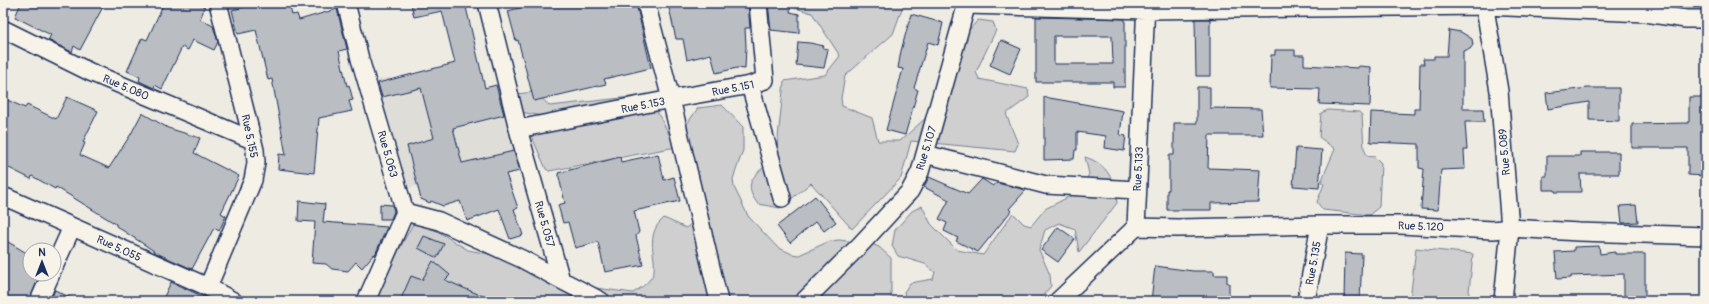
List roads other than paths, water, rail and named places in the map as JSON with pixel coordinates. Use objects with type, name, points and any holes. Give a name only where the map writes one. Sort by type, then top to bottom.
[{"type":"street","name":"Rue 5.155","points":[[208,287],[253,180],[256,163],[252,140],[218,3]]},
{"type":"street","name":"Rue 5.063","points":[[346,3],[360,59],[405,212]]},
{"type":"street","name":"Rue 5.057","points":[[487,3],[518,129],[561,280]]},
{"type":"street","name":"Rue 5.153","points":[[518,129],[671,99],[646,3]]},
{"type":"street","name":"Rue 5.151","points":[[671,99],[750,85],[765,80],[758,3]]},
{"type":"street","points":[[966,4],[1146,6],[1484,5],[1645,8],[1686,18],[1706,19]]},
{"type":"street","name":"Rue 5.107","points":[[804,301],[860,245],[910,191],[920,172],[966,4]]},
{"type":"street","name":"Rue 5.089","points":[[1484,5],[1499,91],[1510,228],[1503,301]]},
{"type":"street","name":"Rue 5.133","points":[[1136,227],[1146,6]]},
{"type":"street","name":"Rue 5.080","points":[[3,29],[90,72],[252,140]]},
{"type":"street","points":[[750,85],[782,198]]},
{"type":"street","points":[[671,99],[719,301]]},
{"type":"street","points":[[925,154],[1046,185],[1137,190]]},
{"type":"street","name":"Rue 5.055","points":[[3,196],[208,287],[234,301]]},
{"type":"street","points":[[366,301],[405,212],[439,221],[522,259],[601,301]]},
{"type":"street","name":"Rue 5.135","points":[[1306,301],[1320,225]]},
{"type":"street","name":"Rue 5.120","points":[[1136,227],[1178,228],[1400,225],[1493,230],[1510,228],[1706,236]]},
{"type":"street","points":[[62,249],[72,227]]},
{"type":"street","points":[[1058,301],[1136,227]]},
{"type":"street","points":[[39,301],[47,282]]}]
